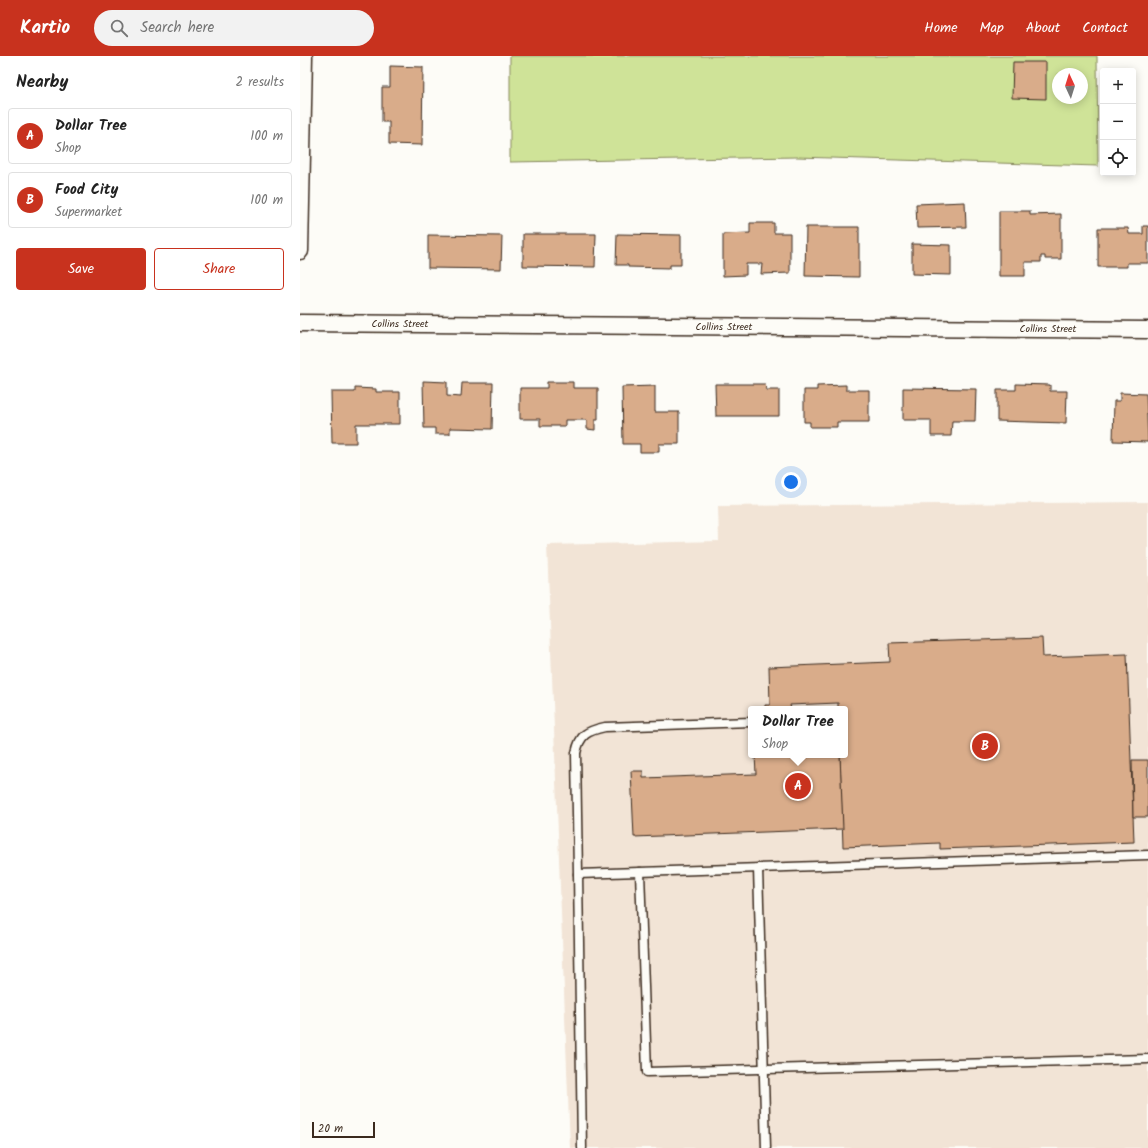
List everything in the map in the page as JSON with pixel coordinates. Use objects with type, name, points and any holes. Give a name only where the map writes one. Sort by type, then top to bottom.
[{"type":"street","points":[[300,251],[304,56]]},
{"type":"street","name":"Collins Street","points":[[300,323],[1148,330]]},
{"type":"lane","points":[[582,1148],[576,753],[579,740],[590,730],[605,727],[748,722]]},
{"type":"lane","points":[[578,874],[1148,855]]},
{"type":"lane","points":[[758,868],[766,1148]]},
{"type":"lane","points":[[640,872],[647,1072],[1148,1059]]},
{"type":"shaded area","points":[[1148,502],[1148,1148],[570,1148],[547,545],[719,541],[718,506]]},
{"type":"green space","points":[[510,56],[1097,56],[1098,166],[797,157],[510,162]]},
{"type":"building","points":[[1013,62],[1046,62],[1046,99],[1012,98]]},
{"type":"building","points":[[390,66],[423,67],[422,145],[389,144],[389,122],[382,122],[382,87],[390,87]]},
{"type":"building","points":[[965,202],[966,227],[917,228],[916,204]]},
{"type":"building","points":[[999,211],[1030,211],[1030,215],[1061,214],[1061,259],[1045,259],[1045,256],[1041,256],[1041,262],[1025,262],[1025,276],[999,276]]},
{"type":"building","points":[[750,223],[774,223],[774,233],[790,233],[790,273],[761,274],[762,264],[746,264],[746,275],[723,276],[723,234],[750,233]]},
{"type":"building","points":[[1143,226],[1148,226],[1148,263],[1127,263],[1127,267],[1098,267],[1098,228],[1128,228],[1129,234],[1143,234]]},
{"type":"building","points":[[806,227],[859,227],[859,277],[805,276]]},
{"type":"building","points":[[523,234],[596,234],[595,267],[523,266]]},
{"type":"building","points":[[617,234],[681,235],[681,265],[670,265],[670,268],[628,267],[628,265],[616,265]]},
{"type":"building","points":[[428,235],[502,236],[501,269],[428,268]]},
{"type":"building","points":[[912,244],[951,245],[951,275],[912,274]]},
{"type":"building","points":[[423,381],[447,382],[447,396],[461,397],[462,383],[493,383],[492,429],[450,428],[450,434],[435,434],[435,428],[424,428]]},
{"type":"building","points":[[547,382],[573,382],[573,388],[598,388],[598,420],[595,420],[595,430],[587,429],[587,420],[565,420],[565,426],[540,426],[540,419],[520,419],[520,388],[547,388]]},
{"type":"building","points":[[715,384],[765,384],[766,390],[779,390],[779,416],[716,416]]},
{"type":"building","points":[[1016,384],[1050,385],[1050,391],[1067,391],[1066,423],[997,421],[997,390],[1016,390]]},
{"type":"building","points":[[846,385],[846,390],[869,390],[869,422],[837,422],[837,427],[810,427],[810,422],[804,422],[804,390],[817,390],[817,386]]},
{"type":"building","points":[[655,386],[655,412],[679,412],[679,444],[659,444],[659,452],[640,452],[640,444],[623,444],[622,387]]},
{"type":"building","points":[[355,388],[376,389],[376,392],[400,392],[400,424],[356,424],[356,443],[332,443],[331,392],[355,392]]},
{"type":"building","points":[[903,388],[976,389],[975,421],[952,421],[951,436],[931,436],[931,420],[903,420]]},
{"type":"building","points":[[1120,393],[1146,394],[1148,442],[1113,441],[1114,401],[1120,401]]},
{"type":"building","points":[[1042,638],[1043,657],[1127,654],[1134,842],[940,849],[940,843],[843,847],[840,758],[848,758],[848,706],[838,706],[838,703],[765,706],[770,705],[769,667],[890,662],[889,643]]},
{"type":"building","points":[[755,758],[840,758],[843,829],[634,837],[631,771],[643,771],[643,778],[756,774]]},
{"type":"building","points":[[1132,760],[1148,760],[1148,817],[1133,817]]},
{"type":"place","name":"Food City","points":[[985,746]]},
{"type":"place","name":"Dollar Tree","points":[[798,786]]}]
